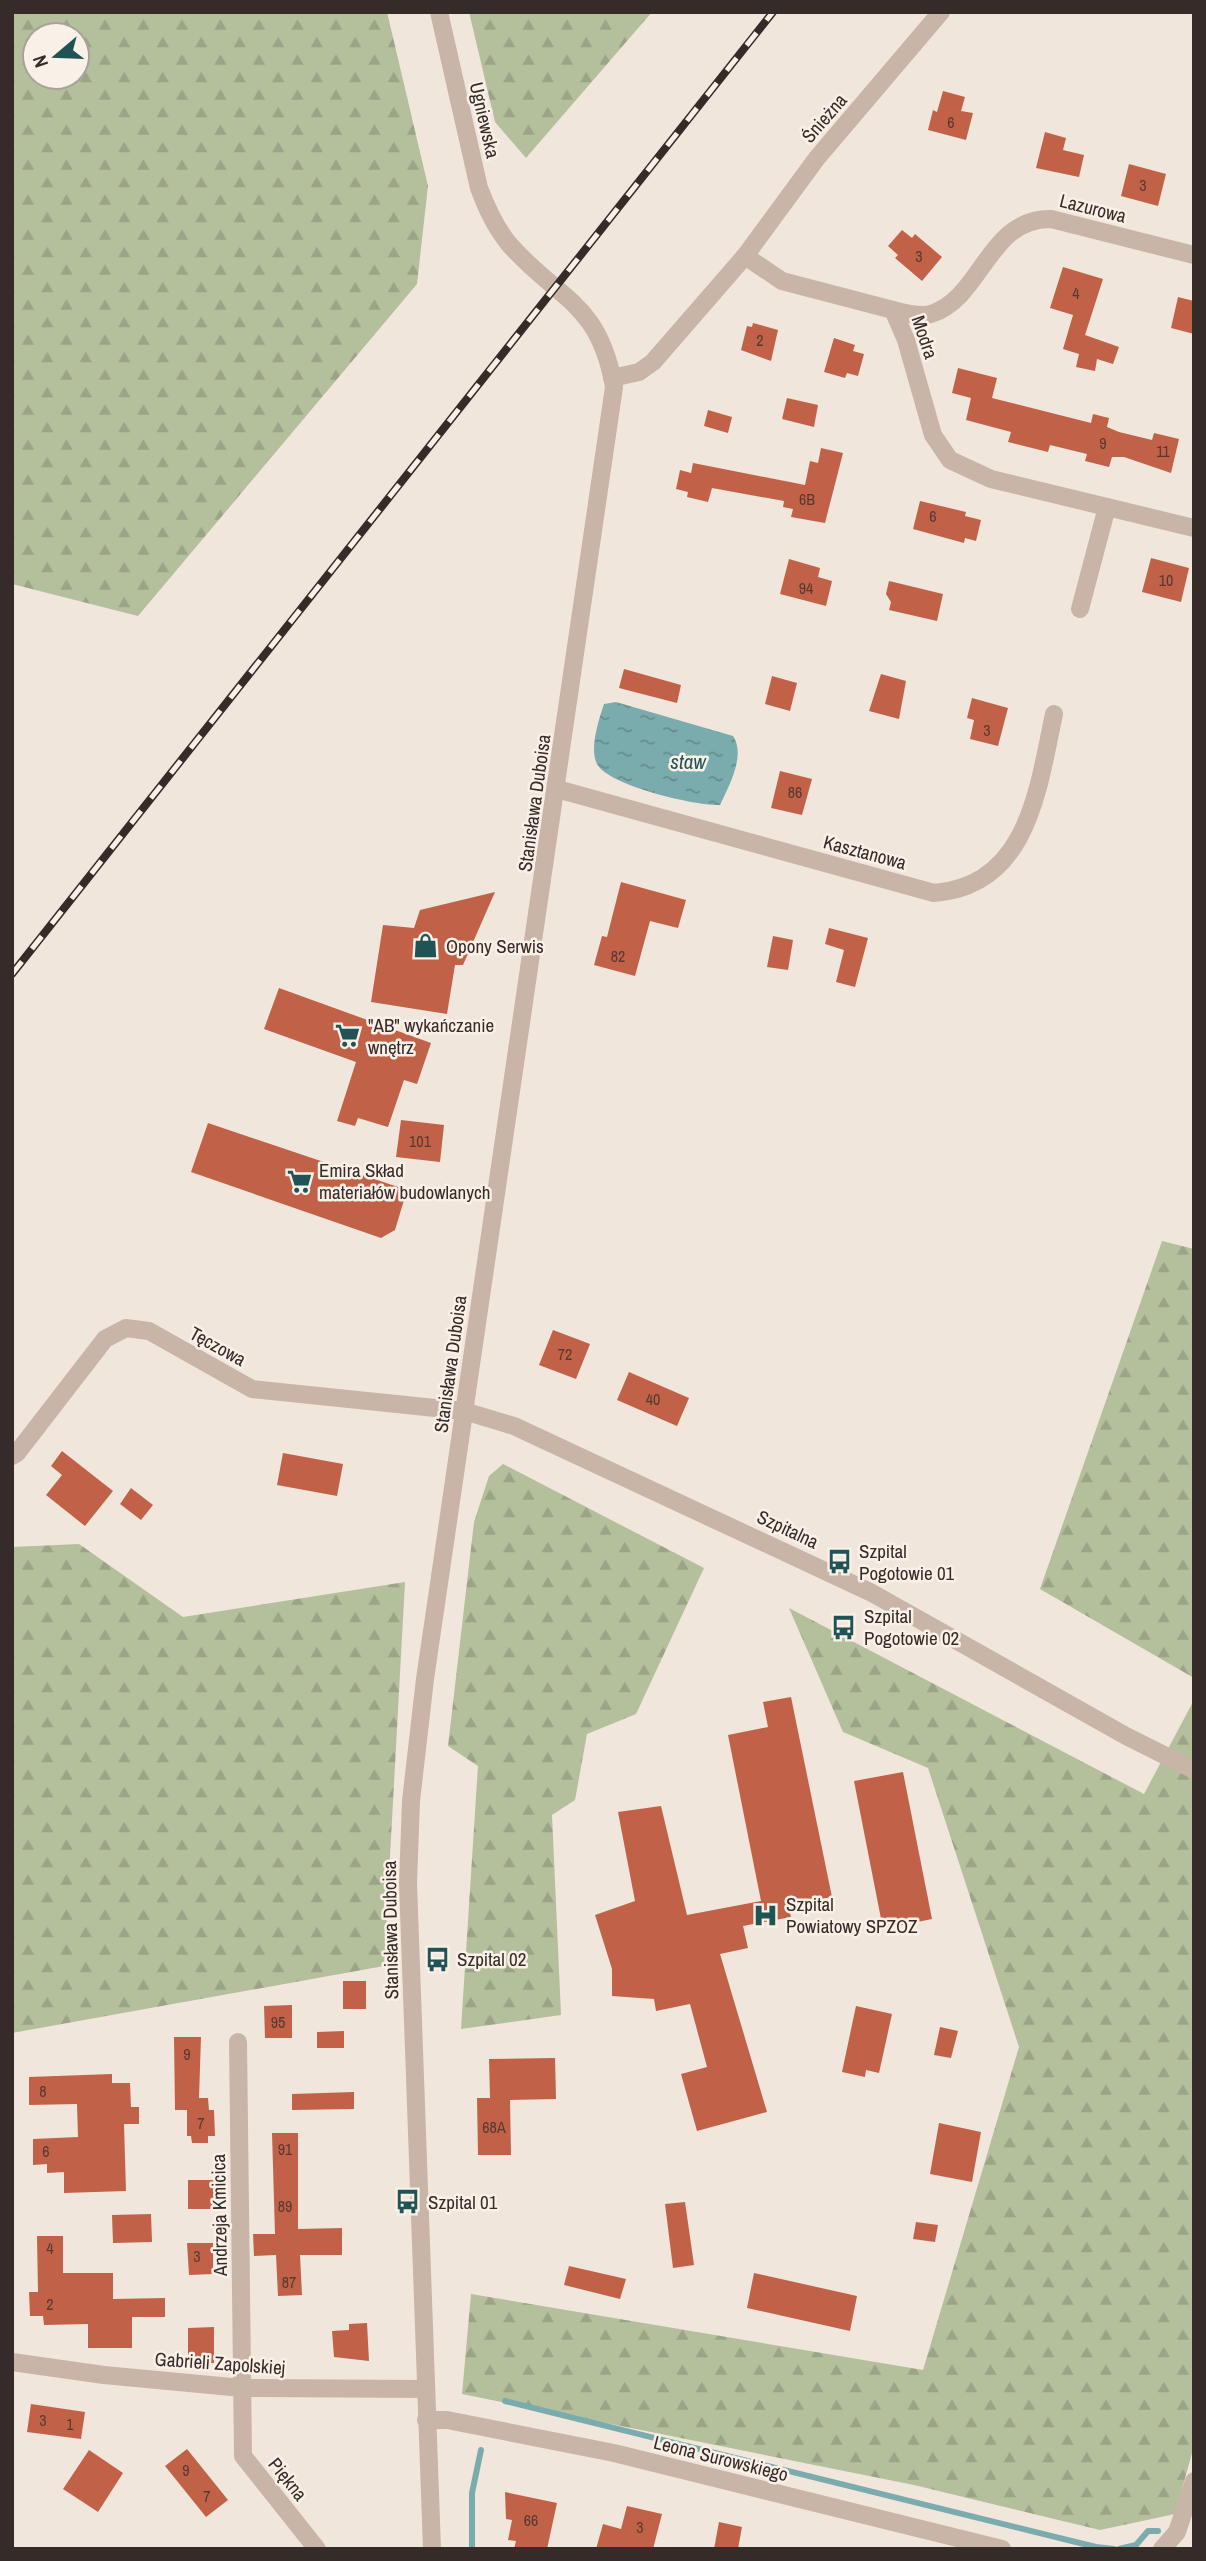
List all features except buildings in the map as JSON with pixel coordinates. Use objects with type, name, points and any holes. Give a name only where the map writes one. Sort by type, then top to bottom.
[{"type":"street","name":"Ugniewska","points":[[439,12],[479,188],[489,214],[501,233]]},
{"type":"street","name":"Śnieżna","points":[[745,256],[817,158],[941,12]]},
{"type":"street","name":"Lazurowa","points":[[893,310],[925,315],[943,307],[1003,239],[1021,225],[1039,218],[1194,255]]},
{"type":"street","name":"Stanisława Duboisa","points":[[432,2549],[408,1883],[411,1801],[464,1411],[613,402],[612,378],[606,352],[587,317],[501,233]]},
{"type":"street","name":"Modra","points":[[745,256],[782,281],[893,310],[906,340],[933,435],[950,460],[991,479],[1194,528]]},
{"type":"street","points":[[612,378],[639,372],[653,362],[745,256]]},
{"type":"street","points":[[1080,609],[1107,507]]},
{"type":"street","name":"Kasztanowa","points":[[557,789],[934,893],[957,891],[975,884],[1013,850],[1034,808],[1054,714]]},
{"type":"street","name":"Tęczowa","points":[[12,1456],[17,1454],[105,1339],[127,1328],[149,1331],[252,1389],[464,1411]]},
{"type":"street","name":"Szpitalna","points":[[464,1411],[514,1426],[872,1593],[1126,1736],[1194,1770]]},
{"type":"street","name":"Andrzeja Kmicica","points":[[238,2042],[242,2388]]},
{"type":"street","name":"Gabrieli Zapolskiej","points":[[12,2362],[103,2375],[242,2388],[426,2389]]},
{"type":"street","name":"Piękna","points":[[242,2388],[243,2456],[317,2549]]},
{"type":"street","name":"Leona Surowskiego","points":[[426,2420],[447,2420],[614,2453],[1002,2549]]},
{"type":"street","points":[[1162,2549],[1177,2532],[1194,2482]]},
{"type":"green space","points":[[12,12],[387,12],[428,186],[417,284],[138,616],[12,584]]},
{"type":"green space","points":[[469,12],[652,12],[526,158],[495,122]]},
{"type":"green space","points":[[1162,1241],[1194,1249],[1194,1678],[1040,1589]]},
{"type":"green space","points":[[503,1464],[704,1568],[636,1714],[587,1734],[575,1800],[552,1815],[561,2015],[461,2029],[478,1766],[448,1746],[474,1522],[489,1476]]},
{"type":"green space","points":[[79,1544],[183,1617],[405,1582],[384,1966],[12,2033],[12,1547]]},
{"type":"green space","points":[[789,1608],[1144,1794],[1194,1700],[1194,2446],[1175,2514],[1100,2530],[914,2485],[462,2394],[471,2294],[923,2370],[1019,2047],[928,1768],[843,1732]]},
{"type":"water","name":"staw","points":[[616,702],[733,736],[737,744],[737,761],[720,805],[654,793],[618,780],[605,772],[595,758],[596,734],[604,704]]},
{"type":"waterway","points":[[505,2401],[1096,2547],[1114,2549]]},
{"type":"waterway","points":[[472,2549],[472,2493],[481,2450]]},
{"type":"waterway","points":[[1119,2549],[1136,2545],[1148,2531],[1158,2531]]},
{"type":"railway","points":[[12,974],[773,12]]},
{"type":"place","name":"Opony Serwis","points":[[426,946]]},
{"type":"place","name":"\"AB\" wykańczanie wnętrz","points":[[348,1036]]},
{"type":"place","name":"Emira Skład materiałów budowlanych","points":[[299,1181]]},
{"type":"place","name":"Szpital Pogotowie 01","points":[[839,1562]]},
{"type":"place","name":"Szpital Pogotowie 02","points":[[844,1627]]},
{"type":"place","name":"Szpital Powiatowy SPZOZ","points":[[766,1915]]},
{"type":"place","name":"Szpital 02","points":[[437,1959]]},
{"type":"place","name":"Szpital 01","points":[[408,2202]]}]
